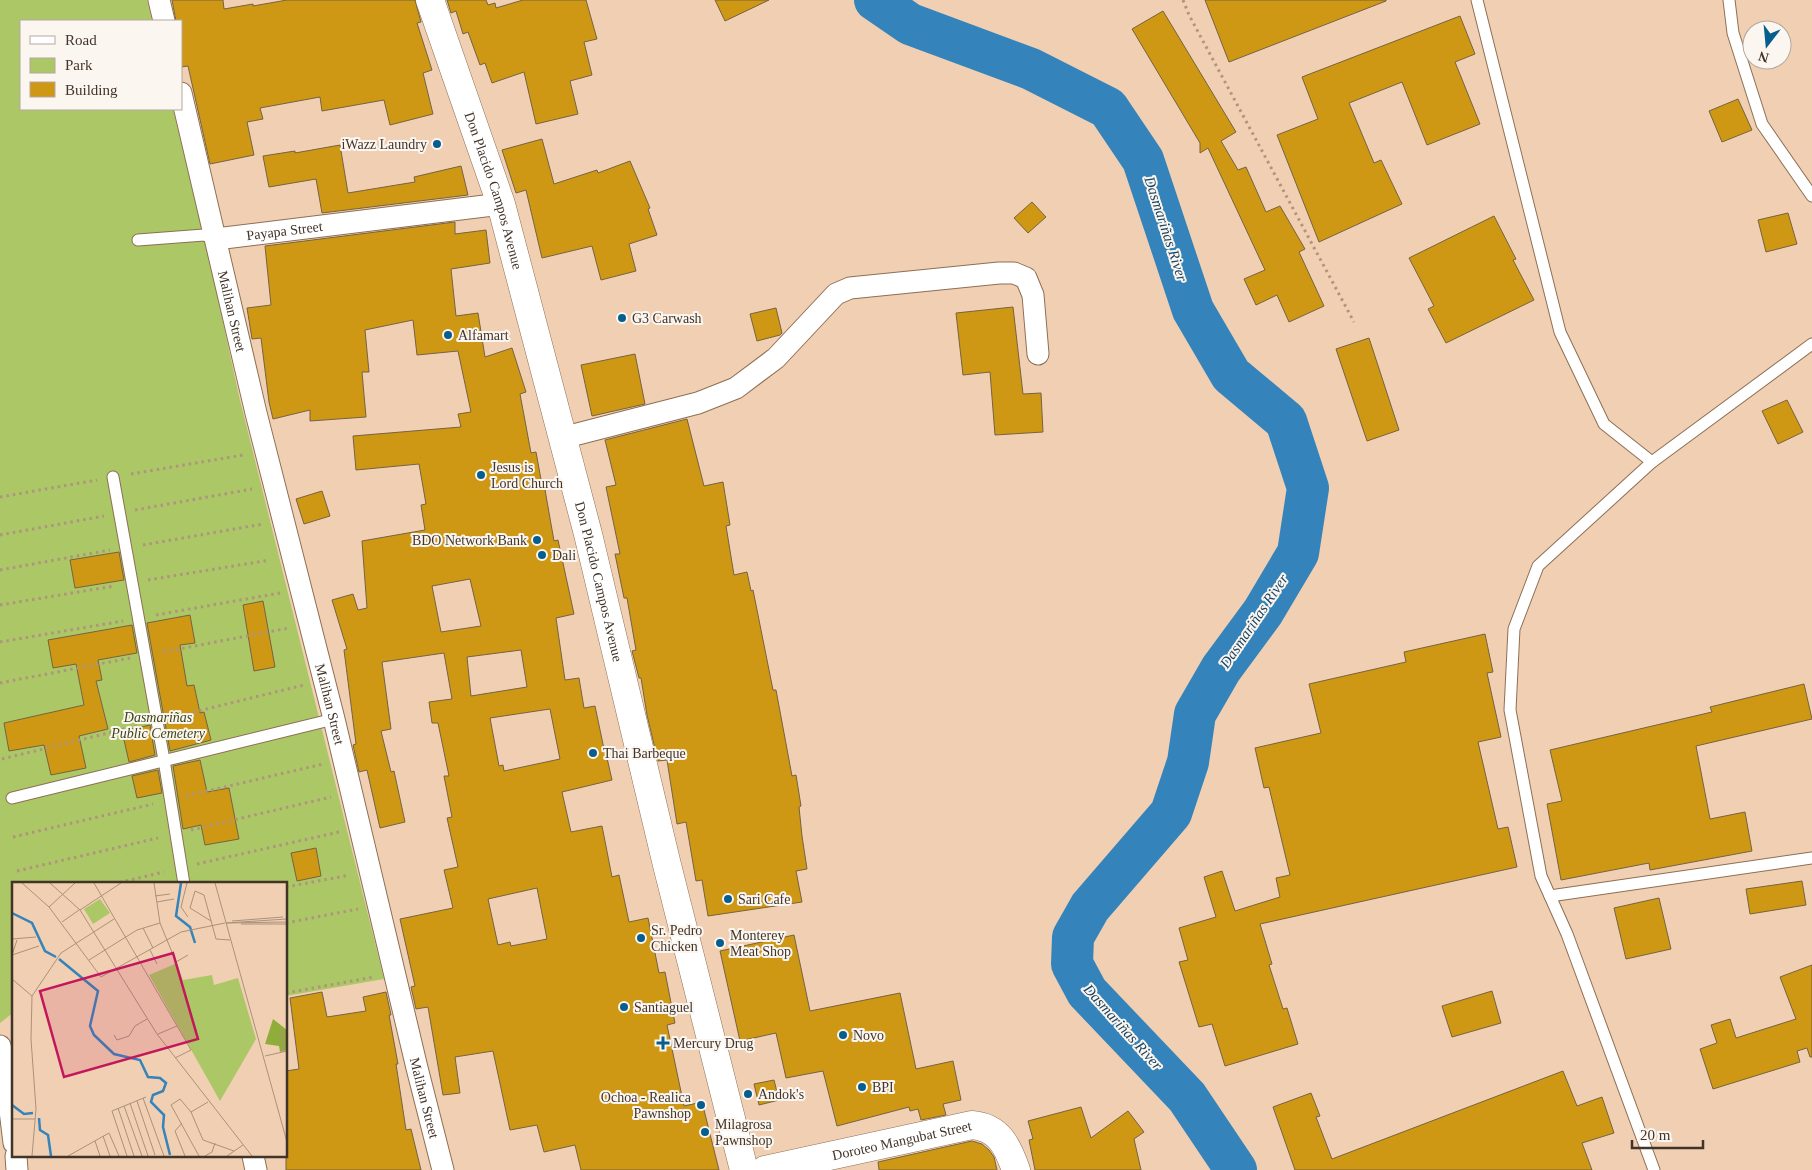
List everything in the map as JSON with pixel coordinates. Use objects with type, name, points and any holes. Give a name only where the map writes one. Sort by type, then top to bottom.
[{"type":"main road","name":"Don Placido Campos Avenue","points":[[430,0],[501,204],[588,534],[667,865],[744,1170]]},
{"type":"main road","name":"Doroteo Mangubat Street","points":[[765,1170],[972,1126],[980,1126],[989,1129],[999,1136],[1007,1147],[1016,1170]]},
{"type":"street","points":[[159,0],[164,20]]},
{"type":"street","points":[[182,97],[216,239]]},
{"type":"street","name":"Payapa Street","points":[[216,239],[501,204]]},
{"type":"street","name":"Malihan Street","points":[[216,239],[266,451],[334,719],[394,974],[443,1170]]},
{"type":"street","points":[[562,438],[698,403],[736,388],[776,358],[836,294],[850,288],[1014,273],[1026,278],[1033,295],[1038,354]]},
{"type":"street","points":[[0,1046],[4,1061],[12,1127]]},
{"type":"lane","points":[[1477,0],[1560,332],[1604,424],[1652,462]]},
{"type":"lane","points":[[1729,0],[1733,33],[1762,124],[1812,196]]},
{"type":"lane","points":[[138,240],[204,235],[216,239]]},
{"type":"lane","points":[[1654,1170],[1567,934],[1541,876],[1510,710],[1514,629],[1538,566],[1652,462],[1812,344]]},
{"type":"lane","points":[[113,477],[164,760],[184,882]]},
{"type":"lane","points":[[12,798],[334,719]]},
{"type":"lane","points":[[1550,896],[1812,858]]},
{"type":"path","points":[[1183,0],[1189,15],[1354,322]]},
{"type":"path","points":[[0,497],[266,451]]},
{"type":"path","points":[[121,882],[359,827]]},
{"type":"path","points":[[288,887],[370,871]]},
{"type":"path","points":[[288,924],[378,905]]},
{"type":"path","points":[[288,993],[394,974]]},
{"type":"green space","name":"Dasmariñas Public Cemetery","points":[[0,0],[147,0],[152,20],[20,20],[20,110],[173,110],[204,235],[239,396],[384,979],[288,996],[288,882],[12,882],[12,1014],[0,1023]]},
{"type":"building","points":[[172,0],[223,0],[224,9],[287,0],[415,0],[421,22],[417,23],[432,70],[423,73],[433,114],[390,125],[384,100],[322,111],[320,97],[260,108],[263,119],[247,122],[254,155],[210,164],[188,66],[182,67],[182,20],[176,20]]},
{"type":"building","points":[[447,0],[486,0],[488,5],[495,3],[496,8],[523,0],[586,0],[597,39],[584,42],[592,75],[570,81],[578,114],[536,124],[524,72],[492,83],[485,63],[480,65],[468,32],[463,34],[456,11],[451,13]]},
{"type":"building","points":[[715,0],[769,0],[725,21]]},
{"type":"building","points":[[1205,0],[1386,0],[1386,1],[1229,62]]},
{"type":"building","points":[[1163,11],[1236,132],[1221,141],[1238,170],[1246,167],[1266,212],[1280,206],[1305,249],[1299,252],[1324,306],[1289,322],[1277,295],[1256,305],[1244,279],[1265,270],[1208,148],[1200,153],[1200,143],[1132,29]]},
{"type":"building","points":[[1460,16],[1475,54],[1455,62],[1480,124],[1427,145],[1402,82],[1349,103],[1374,163],[1381,160],[1402,204],[1319,242],[1277,135],[1318,119],[1302,77]]},
{"type":"building","points":[[1738,99],[1752,130],[1722,142],[1709,111]]},
{"type":"building","points":[[542,139],[554,184],[597,170],[598,173],[630,161],[650,208],[648,209],[657,235],[629,244],[636,271],[601,280],[592,246],[542,258],[526,190],[516,193],[502,150]]},
{"type":"building","points":[[340,145],[348,193],[415,182],[414,177],[461,166],[468,195],[322,213],[316,179],[269,187],[263,156],[295,151],[295,153]]},
{"type":"building","points":[[1032,202],[1046,217],[1028,233],[1014,218]]},
{"type":"building","points":[[1788,213],[1797,244],[1766,252],[1758,220]]},
{"type":"building","points":[[1494,216],[1516,259],[1513,260],[1534,300],[1446,343],[1428,309],[1434,306],[1409,258]]},
{"type":"building","points":[[455,222],[455,234],[486,230],[490,263],[451,269],[456,316],[478,313],[485,357],[512,348],[526,392],[520,394],[531,453],[536,452],[554,541],[558,540],[574,614],[556,618],[565,680],[579,678],[584,708],[595,706],[612,780],[562,792],[571,832],[602,826],[612,877],[619,875],[629,922],[648,918],[659,973],[665,972],[675,1023],[667,1025],[684,1106],[702,1102],[719,1170],[581,1170],[575,1145],[544,1152],[537,1125],[510,1130],[493,1051],[455,1057],[460,1093],[443,1095],[428,1007],[416,1009],[411,987],[415,986],[400,919],[453,908],[444,870],[458,867],[447,818],[452,817],[444,776],[449,776],[438,723],[432,723],[429,702],[452,699],[444,653],[382,662],[391,729],[381,731],[391,772],[394,771],[405,822],[380,828],[367,770],[359,772],[353,745],[356,744],[344,650],[347,649],[332,600],[353,594],[358,610],[367,608],[362,541],[425,530],[421,505],[426,504],[419,464],[356,470],[353,436],[461,427],[458,414],[471,412],[458,351],[417,355],[413,320],[365,330],[369,372],[362,372],[366,417],[310,421],[310,410],[273,419],[261,338],[252,339],[247,308],[271,305],[265,246]],"holes":[[[470,579],[481,626],[441,632],[432,586]],[[521,650],[527,687],[471,696],[467,657]],[[550,709],[560,759],[504,771],[503,765],[499,766],[490,718]],[[537,888],[547,939],[511,946],[510,942],[498,945],[488,899]]]},
{"type":"building","points":[[1013,307],[1023,394],[1041,393],[1043,432],[995,435],[990,372],[963,375],[956,313]]},
{"type":"building","points":[[776,308],[782,333],[757,341],[750,314]]},
{"type":"building","points":[[1369,338],[1399,430],[1367,441],[1336,349]]},
{"type":"building","points":[[635,354],[645,404],[592,416],[581,365]]},
{"type":"building","points":[[1787,400],[1803,432],[1778,444],[1762,411]]},
{"type":"building","points":[[687,419],[704,486],[723,482],[730,525],[726,526],[734,575],[747,572],[751,591],[753,590],[773,690],[776,690],[792,776],[796,775],[807,869],[796,871],[802,902],[708,916],[702,880],[696,881],[686,822],[677,824],[667,760],[658,761],[647,715],[641,678],[639,678],[632,651],[636,650],[627,598],[624,598],[615,554],[620,554],[606,487],[616,485],[605,440]]},
{"type":"building","points":[[322,491],[330,516],[304,524],[296,499]]},
{"type":"building","points":[[119,552],[124,580],[75,588],[70,560]]},
{"type":"building","points":[[263,601],[275,667],[254,671],[243,605]]},
{"type":"building","points":[[190,615],[195,643],[180,645],[187,686],[194,685],[200,713],[204,712],[211,740],[170,751],[147,623]]},
{"type":"building","points":[[132,625],[137,653],[98,660],[102,680],[96,681],[108,729],[79,736],[86,768],[51,775],[44,745],[9,751],[4,723],[84,705],[76,664],[53,668],[48,640]]},
{"type":"building","points":[[1485,634],[1493,672],[1487,673],[1501,737],[1478,742],[1498,829],[1508,827],[1517,867],[1260,924],[1272,964],[1269,965],[1283,1009],[1287,1008],[1298,1044],[1225,1066],[1212,1024],[1199,1027],[1179,962],[1188,960],[1179,928],[1216,917],[1204,877],[1222,871],[1235,911],[1280,897],[1276,878],[1290,875],[1269,787],[1264,788],[1255,748],[1321,733],[1309,684],[1406,662],[1404,652]]},
{"type":"building","points":[[1804,684],[1812,719],[1696,746],[1710,819],[1745,812],[1752,851],[1650,870],[1649,863],[1561,880],[1547,804],[1562,801],[1550,750],[1712,712],[1710,707]]},
{"type":"building","points":[[150,725],[155,755],[129,762],[122,731]]},
{"type":"building","points":[[200,760],[207,792],[229,788],[239,839],[205,845],[201,825],[183,829],[173,766]]},
{"type":"building","points":[[158,770],[162,793],[137,798],[132,776]]},
{"type":"building","points":[[316,848],[321,876],[297,881],[291,853]]},
{"type":"building","points":[[1802,881],[1806,905],[1750,914],[1746,889]]},
{"type":"building","points":[[1659,898],[1671,949],[1626,959],[1614,908]]},
{"type":"building","points":[[794,935],[810,1011],[900,993],[916,1069],[953,1061],[961,1100],[943,1104],[946,1115],[921,1120],[918,1109],[910,1111],[909,1107],[837,1126],[823,1071],[786,1078],[776,1033],[740,1041],[720,951]]},
{"type":"building","points":[[1812,965],[1812,1057],[1810,1057],[1807,1048],[1797,1051],[1800,1062],[1713,1089],[1700,1049],[1717,1043],[1711,1025],[1730,1019],[1736,1038],[1796,1019],[1780,977]]},
{"type":"building","points":[[1492,991],[1501,1023],[1452,1037],[1442,1006]]},
{"type":"building","points":[[322,992],[327,1017],[366,1011],[363,997],[386,992],[391,1015],[389,1015],[398,1064],[396,1064],[406,1130],[411,1129],[421,1170],[286,1170],[286,1158],[288,1158],[288,1071],[299,1069],[290,998]]},
{"type":"building","points":[[1563,1071],[1577,1106],[1602,1097],[1614,1133],[1582,1143],[1592,1170],[1295,1170],[1273,1107],[1311,1093],[1320,1116],[1316,1117],[1332,1159]]},
{"type":"building","points":[[774,1080],[779,1100],[759,1105],[754,1084]]},
{"type":"building","points":[[1081,1107],[1091,1138],[1128,1111],[1144,1132],[1134,1139],[1141,1170],[1035,1170],[1029,1140],[1033,1139],[1028,1121]]},
{"type":"building","points":[[972,1141],[982,1144],[989,1150],[994,1157],[997,1170],[879,1170],[878,1162]]},
{"type":"waterway","name":"Dasmariñas River","points":[[875,0],[910,24],[1031,69],[1108,108],[1143,160],[1193,310],[1231,375],[1286,421],[1308,488],[1298,553],[1263,612],[1221,669],[1195,714],[1188,762],[1171,813],[1090,907],[1073,937],[1072,964],[1087,992],[1187,1097],[1236,1170]]},
{"type":"place","name":"iWazz Laundry","points":[[437,144]]},
{"type":"place","name":"G3 Carwash","points":[[622,318]]},
{"type":"place","name":"Alfamart","points":[[448,335]]},
{"type":"place","name":"Jesus is Lord Church","points":[[481,475]]},
{"type":"place","name":"BDO Network Bank","points":[[537,540]]},
{"type":"place","name":"Dali","points":[[542,555]]},
{"type":"place","name":"Thai Barbeque","points":[[593,753]]},
{"type":"place","name":"Sari Cafe","points":[[728,899]]},
{"type":"place","name":"Sr. Pedro Chicken","points":[[641,938]]},
{"type":"place","name":"Monterey Meat Shop","points":[[720,943]]},
{"type":"place","name":"Santiaguel","points":[[624,1007]]},
{"type":"place","name":"Novo","points":[[843,1035]]},
{"type":"place","name":"Mercury Drug","points":[[663,1043]]},
{"type":"place","name":"BPI","points":[[862,1087]]},
{"type":"place","name":"Andok's","points":[[748,1094]]},
{"type":"place","name":"Ochoa - Realica Pawnshop","points":[[701,1105]]},
{"type":"place","name":"Milagrosa Pawnshop","points":[[705,1132]]}]
